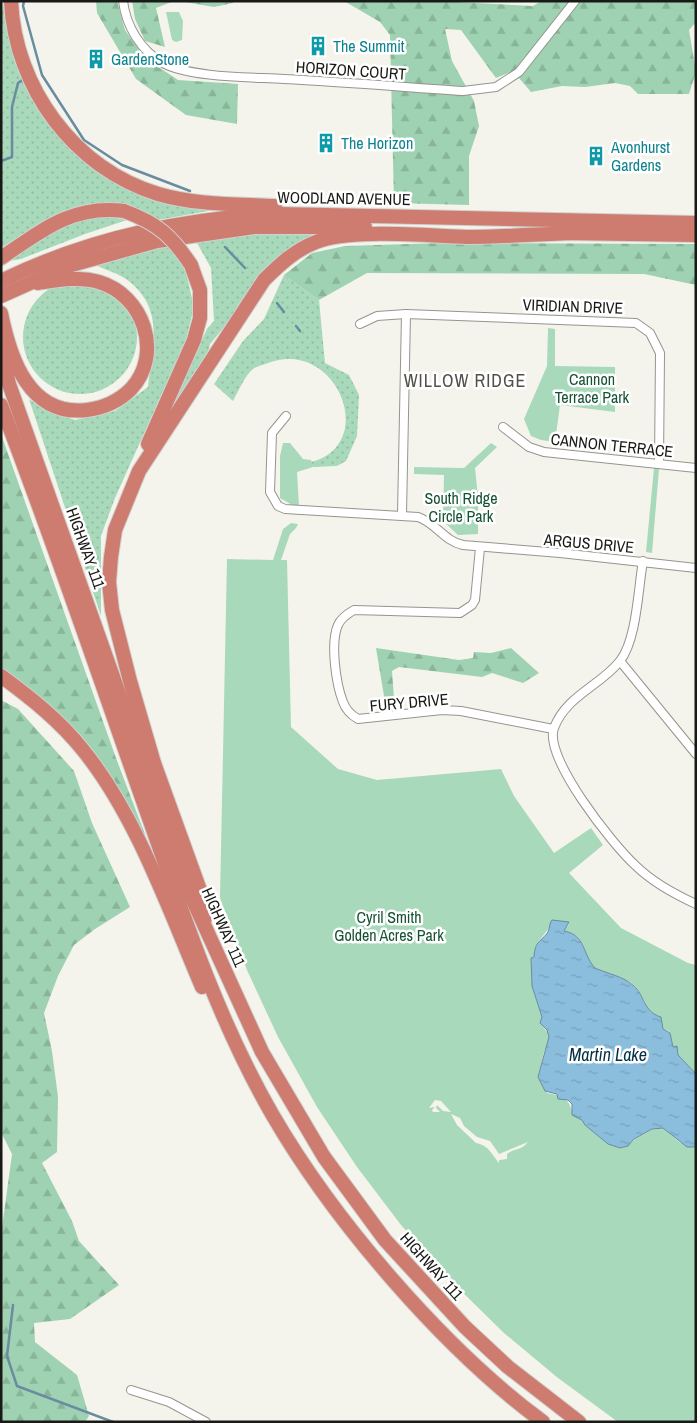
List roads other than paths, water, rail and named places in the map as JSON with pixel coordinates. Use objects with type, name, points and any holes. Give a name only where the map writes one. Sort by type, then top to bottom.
[{"type":"highway","points":[[11,1],[16,43],[26,72],[47,110],[81,150],[118,177],[158,194],[190,201],[323,208],[367,216]]},
{"type":"highway","points":[[1,258],[51,225],[74,214],[93,209],[124,211],[147,219],[180,248],[191,266],[200,290],[200,318],[194,340],[148,444],[115,530],[109,582],[112,610],[144,729],[201,893],[215,948]]},
{"type":"highway","name":"WOODLAND AVENUE","points":[[2,288],[46,261],[89,247],[188,223],[221,218],[279,214],[696,223]]},
{"type":"highway","name":"WOODLAND AVENUE","points":[[2,288],[23,286],[59,269],[119,250],[158,241],[246,228],[332,226],[696,235]]},
{"type":"highway","points":[[139,471],[264,280],[281,264],[306,246],[330,237],[469,237],[573,233]]},
{"type":"highway","points":[[1,313],[14,360],[24,380],[37,396],[50,404],[65,409],[92,409],[120,399],[132,388],[145,361],[147,347],[143,323],[130,300],[120,291],[98,281],[85,279],[23,286]]},
{"type":"highway","name":"HIGHWAY 111","points":[[1,350],[9,384],[191,896],[262,1052],[324,1157],[386,1240],[465,1328],[508,1367],[579,1422]]},
{"type":"highway","name":"HIGHWAY 111","points":[[1,405],[198,954],[244,1061],[273,1114],[304,1164],[338,1211],[393,1278],[472,1360],[543,1422]]},
{"type":"highway","points":[[1,676],[29,696],[55,720],[83,750],[106,782],[124,812],[146,859],[212,1013],[244,1061]]},
{"type":"street","name":"HORIZON COURT","points":[[123,1],[129,24],[145,48],[155,58],[174,67],[200,72],[242,76],[463,91],[496,87],[519,72],[575,1]]},
{"type":"street","name":"VIRIDIAN DRIVE","points":[[360,324],[377,316],[406,314],[636,323],[643,327],[654,339],[660,354],[660,463]]},
{"type":"street","points":[[402,514],[406,314]]},
{"type":"street","name":"ARGUS DRIVE","points":[[286,416],[272,433],[270,492],[278,506],[294,511],[418,516],[431,522],[455,544],[480,548],[696,568]]},
{"type":"street","name":"CANNON TERRACE","points":[[503,427],[529,447],[544,452],[696,468]]},
{"type":"street","name":"FURY DRIVE","points":[[480,548],[475,600],[472,605],[460,613],[354,610],[346,614],[340,621],[335,635],[336,667],[343,702],[347,710],[358,719],[442,710],[461,711],[553,729]]},
{"type":"street","points":[[643,562],[630,638],[620,660],[574,699],[553,729],[557,756],[566,775],[616,845],[635,866],[656,882],[696,904]]},
{"type":"street","points":[[620,660],[696,754]]},
{"type":"street","points":[[130,1390],[169,1402],[206,1422]]},
{"type":"water","name":"Martin Lake","points":[[552,920],[569,922],[564,931],[576,936],[595,968],[620,977],[630,983],[637,989],[647,1007],[655,1015],[661,1017],[663,1029],[670,1033],[673,1047],[677,1046],[678,1055],[696,1074],[696,1147],[687,1147],[663,1128],[652,1129],[634,1139],[628,1146],[620,1148],[608,1144],[585,1125],[582,1120],[572,1115],[572,1104],[568,1100],[558,1099],[557,1094],[545,1091],[538,1077],[549,1037],[547,1030],[540,1023],[542,1017],[532,986],[531,958],[534,957],[537,944],[548,932]]},
{"type":"waterway","points":[[24,1],[23,6],[42,75],[84,140],[122,165],[190,191]]},
{"type":"waterway","points":[[1,161],[12,157],[12,107],[18,83],[24,79]]},
{"type":"waterway","points":[[225,247],[245,268]]},
{"type":"waterway","points":[[277,303],[284,312]]},
{"type":"waterway","points":[[296,326],[300,331]]},
{"type":"waterway","points":[[13,1305],[7,1356],[17,1386],[113,1422]]},
{"type":"place","name":"The Summit","points":[[318,46]]},
{"type":"place","name":"GardenStone","points":[[96,59]]},
{"type":"place","name":"The Horizon","points":[[326,143]]},
{"type":"place","name":"Avonhurst Gardens","points":[[596,156]]},
{"type":"district","name":"WILLOW RIDGE","points":[[465,381]]},
{"type":"park label","name":"Cannon Terrace Park","points":[[592,388]]},
{"type":"park label","name":"South Ridge Circle Park","points":[[461,507]]},
{"type":"park label","name":"Cyril Smith Golden Acres Park","points":[[389,926]]}]
